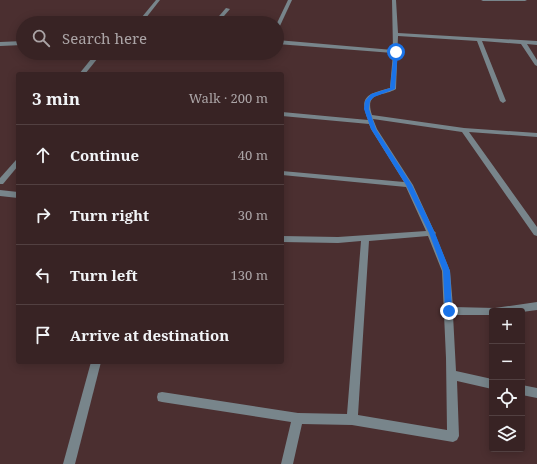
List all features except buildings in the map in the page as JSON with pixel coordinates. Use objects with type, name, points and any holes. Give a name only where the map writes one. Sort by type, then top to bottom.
[{"type":"street","points":[[145,16],[158,0]]},
{"type":"street","points":[[283,16],[290,0]]},
{"type":"street","points":[[162,397],[298,418],[352,420],[453,436],[452,375],[446,271],[432,233],[409,185],[374,129],[367,109],[367,101],[372,96],[393,89],[396,52],[394,0]]},
{"type":"street","points":[[483,0],[526,0]]},
{"type":"street","points":[[222,16],[228,9]]},
{"type":"street","points":[[396,34],[537,43]]},
{"type":"street","points":[[479,40],[503,101]]},
{"type":"street","points":[[523,42],[537,64]]},
{"type":"street","points":[[0,44],[16,43]]},
{"type":"street","points":[[284,43],[396,52]]},
{"type":"street","points":[[84,72],[93,60]]},
{"type":"street","points":[[284,114],[370,119],[464,130],[537,135]]},
{"type":"street","points":[[464,130],[537,232]]},
{"type":"street","points":[[0,182],[16,164]]},
{"type":"street","points":[[284,173],[409,185]]},
{"type":"street","points":[[0,193],[16,195]]},
{"type":"street","points":[[284,239],[338,240],[432,233]]},
{"type":"street","points":[[352,420],[365,238]]},
{"type":"street","points":[[521,308],[537,306]]},
{"type":"street","points":[[449,311],[489,311]]},
{"type":"street","points":[[69,464],[95,364]]},
{"type":"street","points":[[452,375],[489,383]]},
{"type":"street","points":[[525,391],[537,393]]},
{"type":"street","points":[[287,464],[298,418]]},
{"type":"route","points":[[396,52],[393,89],[372,96],[367,101],[367,109],[374,129],[409,185],[432,233],[446,271],[449,311]]}]
